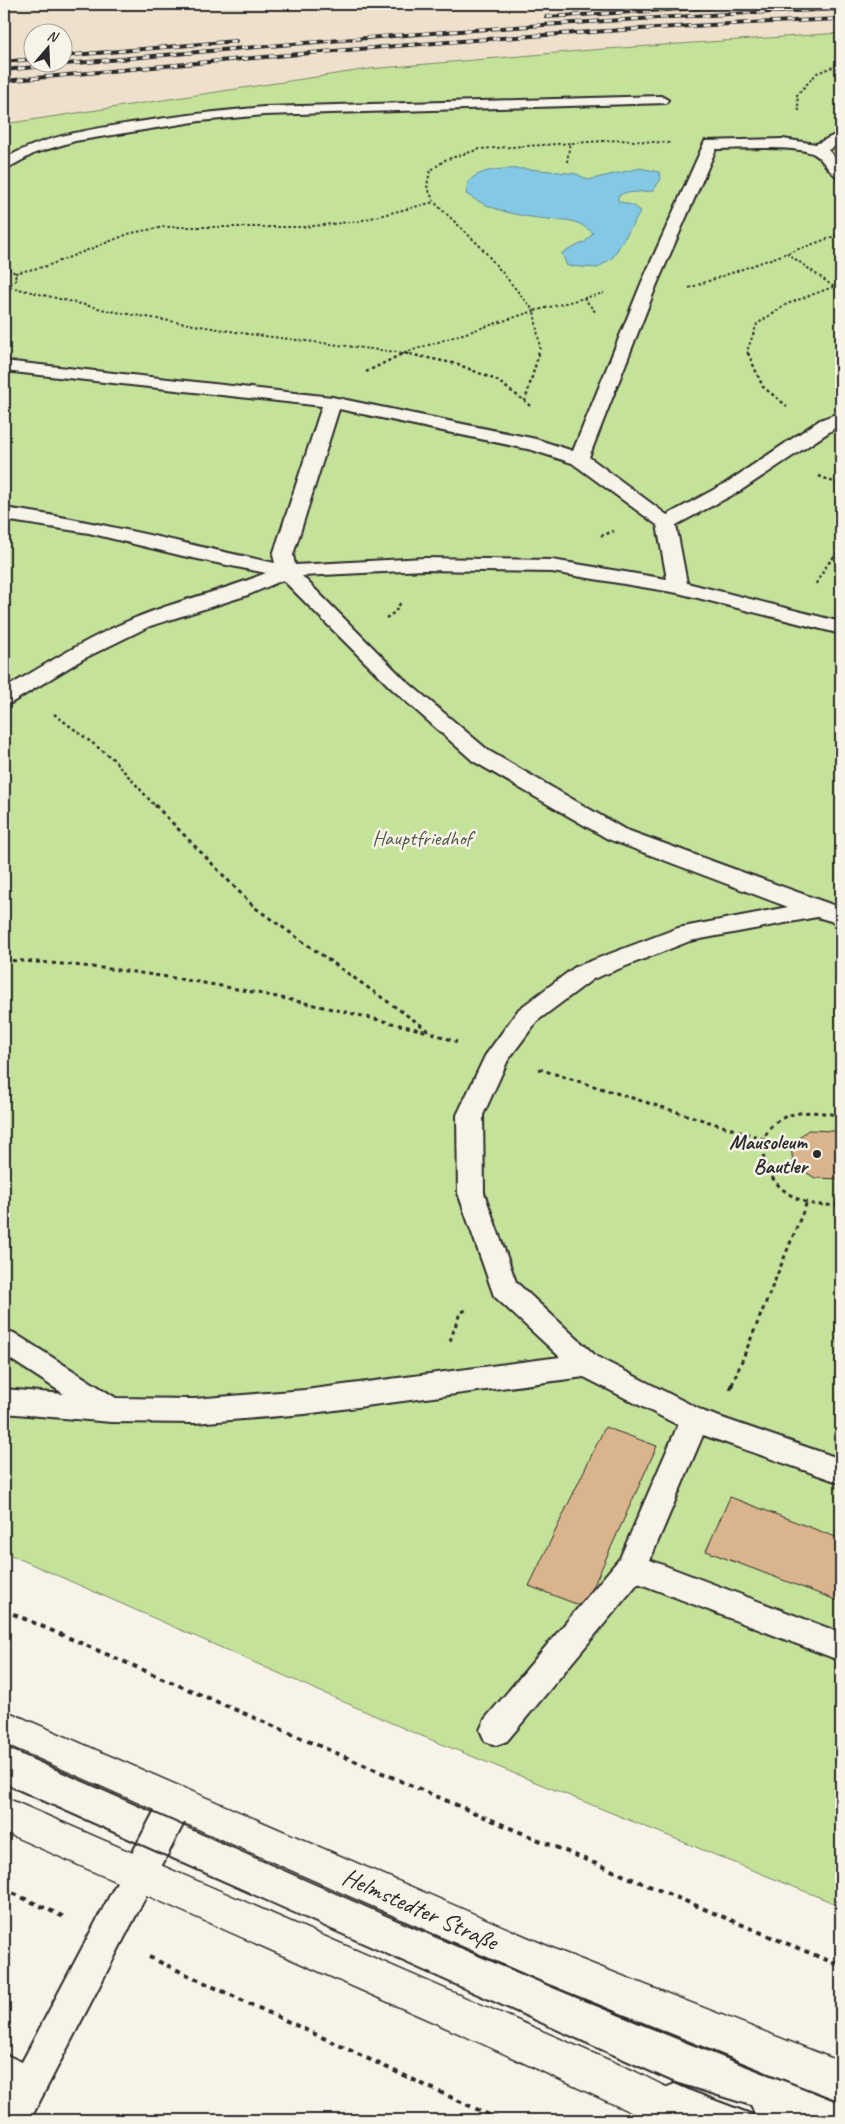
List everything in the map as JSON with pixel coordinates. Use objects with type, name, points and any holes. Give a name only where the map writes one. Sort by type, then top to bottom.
[{"type":"main road","name":"Helmstedter Straße","points":[[4,1726],[552,1967],[841,2082]]},
{"type":"main road","points":[[4,1814],[622,2086],[690,2120]]},
{"type":"lane","points":[[4,165],[30,150],[72,137],[200,117],[264,111],[661,100]]},
{"type":"lane","points":[[579,459],[649,284],[710,144],[783,144],[818,149],[841,137]]},
{"type":"lane","points":[[818,149],[841,173]]},
{"type":"lane","points":[[4,366],[332,402],[526,443],[579,459],[666,523],[678,587]]},
{"type":"lane","points":[[332,402],[282,555],[286,571],[398,684],[481,756],[616,834],[829,913]]},
{"type":"lane","points":[[666,523],[733,487],[834,420]]},
{"type":"lane","points":[[4,514],[89,527],[183,550],[286,571],[424,564],[552,566],[678,587],[841,628]]},
{"type":"lane","points":[[7,695],[76,655],[143,622],[241,591],[286,571]]},
{"type":"lane","points":[[829,913],[686,934],[584,973],[528,1015],[497,1056],[470,1115],[471,1193],[504,1288],[587,1365],[705,1423],[841,1471]]},
{"type":"lane","points":[[4,1341],[111,1410]]},
{"type":"lane","points":[[4,1401],[111,1410],[194,1411],[305,1402],[587,1365]]},
{"type":"lane","points":[[496,1730],[632,1566],[705,1423]]},
{"type":"lane","points":[[632,1566],[841,1646]]},
{"type":"lane","points":[[11,2120],[17,2078],[107,1937],[176,1802]]},
{"type":"lane","points":[[622,2086],[737,2120]]},
{"type":"path","points":[[818,149],[800,122],[797,95],[817,73],[841,64]]},
{"type":"path","points":[[526,401],[540,348],[534,311],[481,247],[434,202],[427,186],[430,171],[445,160],[480,149],[619,140],[710,144]]},
{"type":"path","points":[[568,162],[570,142]]},
{"type":"path","points":[[4,266],[16,273],[47,266],[131,233],[156,229],[218,226],[304,227],[359,221],[434,202]]},
{"type":"path","points":[[332,402],[350,381],[404,353],[534,311],[584,298],[649,284],[686,289],[841,234]]},
{"type":"path","points":[[787,252],[841,292]]},
{"type":"path","points":[[4,290],[10,287],[16,280],[16,273]]},
{"type":"path","points":[[834,420],[793,410],[763,387],[748,350],[757,324],[787,304],[841,284]]},
{"type":"path","points":[[10,287],[128,314],[248,334],[404,353],[457,364],[496,380],[526,401],[579,459]]},
{"type":"path","points":[[584,298],[596,313],[597,321]]},
{"type":"path","points":[[7,695],[56,715],[112,758],[184,837],[254,907],[432,1033]]},
{"type":"path","points":[[4,960],[111,967],[208,982],[322,1005],[432,1033],[497,1056],[764,1139]]},
{"type":"path","points":[[841,1116],[824,1112],[800,1113],[782,1120],[770,1129],[764,1139],[761,1152],[764,1169],[775,1183],[790,1194],[807,1202],[834,1206],[841,1204]]},
{"type":"path","points":[[705,1423],[807,1202]]},
{"type":"path","points":[[454,1381],[448,1346],[460,1313],[504,1288]]},
{"type":"path","points":[[4,1610],[510,1828],[841,1966]]},
{"type":"path","points":[[4,1889],[500,2120]]},
{"type":"shaded area","points":[[4,4],[841,4],[841,33],[591,50],[369,69],[4,124]]},
{"type":"green space","name":"Hauptfriedhof","points":[[841,33],[841,1906],[412,1732],[4,1552],[4,124],[369,69],[591,50]]},
{"type":"water","points":[[640,168],[659,172],[661,179],[653,191],[624,193],[618,196],[618,201],[634,206],[641,211],[613,257],[598,268],[567,266],[562,253],[585,242],[593,233],[585,227],[573,221],[510,213],[483,204],[466,194],[468,183],[476,176],[488,171],[502,169],[536,170],[577,174],[588,180]]},
{"type":"building","name":"Mausoleum Bautler","points":[[808,1130],[835,1131],[841,1135],[841,1179],[815,1178],[793,1164],[791,1144]]},
{"type":"building","points":[[605,1427],[657,1446],[584,1607],[529,1586]]},
{"type":"building","points":[[730,1497],[841,1539],[841,1602],[706,1551]]},
{"type":"tram line","points":[[4,1746],[524,1975],[629,2019],[841,2102]]},
{"type":"tram line","points":[[4,1784],[693,2091],[769,2120]]},
{"type":"railway","points":[[546,17],[770,4]]},
{"type":"railway","points":[[4,70],[527,26],[841,9]]},
{"type":"railway","points":[[4,81],[213,61],[527,36],[841,19]]},
{"type":"railway","points":[[72,55],[236,41]]},
{"type":"railway","points":[[4,62],[22,60]]},
{"type":"place","name":"Mausoleum Bautler","points":[[817,1154]]}]
